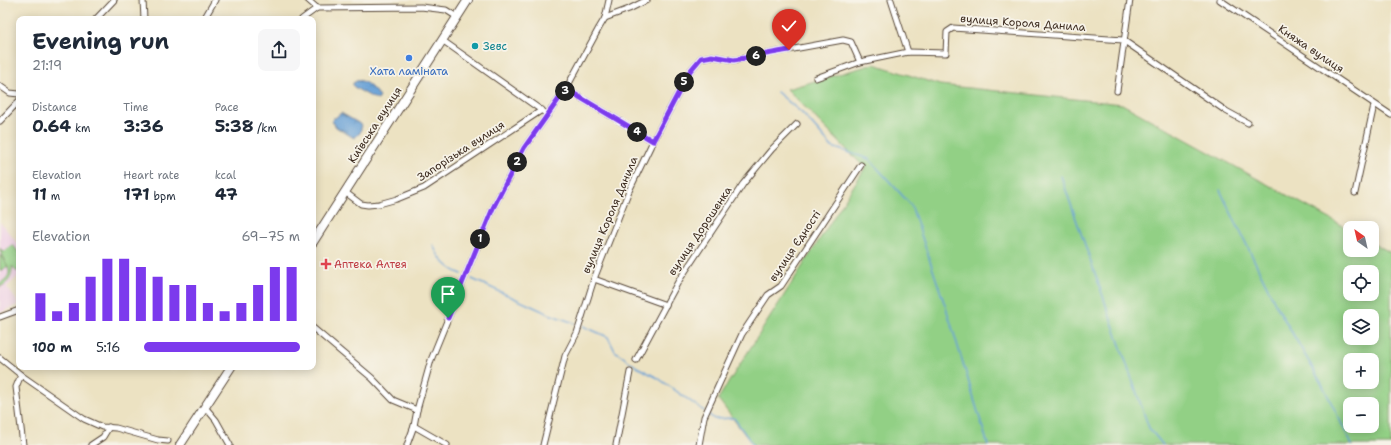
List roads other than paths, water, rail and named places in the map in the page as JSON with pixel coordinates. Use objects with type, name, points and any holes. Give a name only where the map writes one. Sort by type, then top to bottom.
[{"type":"main road","name":"Київська вулиця","points":[[316,237],[468,0]]},
{"type":"main road","points":[[180,445],[229,370]]},
{"type":"street","points":[[99,16],[114,0]]},
{"type":"street","points":[[143,0],[144,16]]},
{"type":"street","points":[[206,16],[215,0]]},
{"type":"street","points":[[308,0],[317,8]]},
{"type":"street","points":[[407,445],[414,426],[431,360],[493,208],[524,148],[566,89],[605,18],[610,0]]},
{"type":"street","points":[[605,18],[647,0]]},
{"type":"street","points":[[891,0],[908,52]]},
{"type":"street","points":[[1116,91],[1130,0]]},
{"type":"street","name":"Княжа вулиця","points":[[1220,0],[1391,115]]},
{"type":"street","points":[[306,16],[317,8],[421,7],[446,10],[457,17]]},
{"type":"street","name":"вулиця Короля Данила","points":[[543,445],[565,356],[577,333],[594,279],[628,193],[653,141],[690,71],[701,58],[712,56],[734,60],[843,40],[851,42],[860,62],[908,52],[946,53],[947,32],[953,28],[1123,40]]},
{"type":"street","points":[[442,40],[548,115]]},
{"type":"street","points":[[1123,40],[1226,111],[1248,123]]},
{"type":"street","points":[[816,78],[860,62]]},
{"type":"street","points":[[0,86],[10,92],[16,93]]},
{"type":"street","points":[[566,89],[653,141]]},
{"type":"street","points":[[0,121],[16,104]]},
{"type":"street","points":[[1355,193],[1374,105]]},
{"type":"street","name":"Запорізька вулиця","points":[[345,192],[361,204],[368,205],[379,204],[397,199],[424,188],[542,110]]},
{"type":"street","name":"вулиця Дорошенка","points":[[636,360],[678,282],[743,184],[772,149],[797,124]]},
{"type":"street","name":"вулиця Єдності","points":[[699,445],[704,418],[742,334],[768,295],[781,286],[861,164]]},
{"type":"street","points":[[594,279],[666,305]]},
{"type":"street","points":[[0,317],[16,311]]},
{"type":"street","points":[[316,331],[372,378],[393,400],[417,410]]},
{"type":"street","points":[[1,359],[84,419],[102,427],[109,427],[158,440],[168,441]]},
{"type":"street","points":[[616,445],[630,372]]},
{"type":"street","points":[[22,375],[16,387],[23,445]]},
{"type":"street","points":[[205,407],[216,420],[230,445]]},
{"type":"street","points":[[414,426],[447,445]]},
{"type":"street","points":[[90,445],[103,437],[109,427]]},
{"type":"water","points":[[358,80],[364,82],[373,89],[380,97],[378,100],[353,86],[353,83]]},
{"type":"water","points":[[341,113],[362,125],[360,133],[354,138],[336,127],[332,121],[333,118]]},
{"type":"waterway","points":[[777,92],[803,114],[832,147],[869,159],[911,205],[948,314],[988,445]]},
{"type":"waterway","points":[[1061,176],[1149,428],[1163,445]]},
{"type":"waterway","points":[[1220,190],[1276,305],[1323,386],[1352,445]]},
{"type":"waterway","points":[[433,245],[444,263],[462,274]]},
{"type":"waterway","points":[[472,279],[549,314],[574,323]]},
{"type":"waterway","points":[[583,326],[608,337],[615,351],[637,367],[658,378],[704,411]]},
{"type":"waterway","points":[[707,413],[714,419],[734,418],[753,445]]},
{"type":"place","name":"Зевс","points":[[475,46]]},
{"type":"place","name":"Хата ламіната","points":[[409,58]]},
{"type":"place","name":"Аптека Алтея","points":[[326,264]]}]
